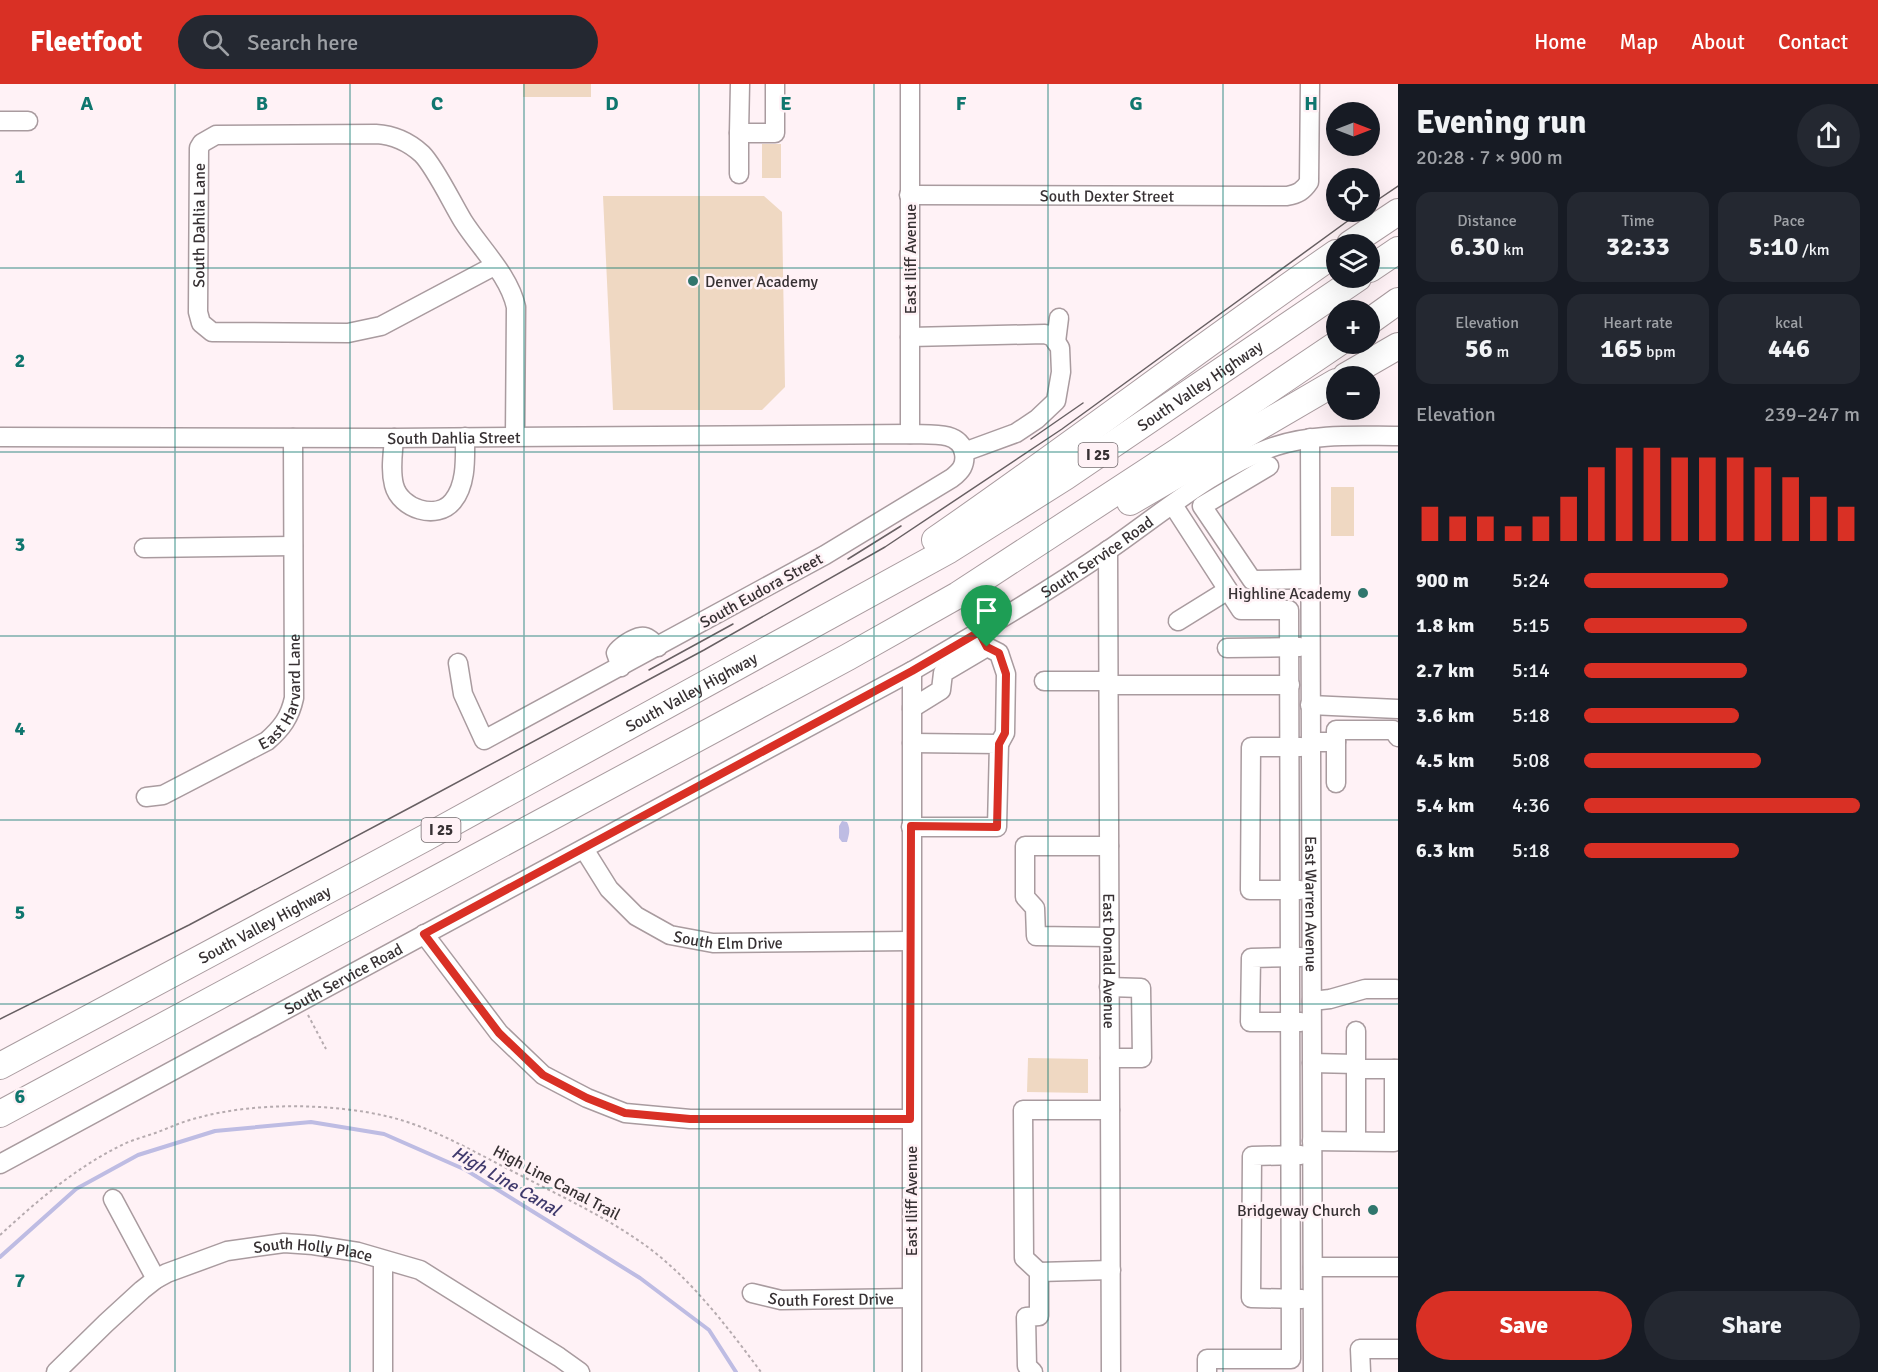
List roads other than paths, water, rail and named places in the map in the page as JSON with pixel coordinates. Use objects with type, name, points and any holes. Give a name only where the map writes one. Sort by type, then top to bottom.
[{"type":"highway","points":[[1365,234],[1398,212]]},
{"type":"highway","points":[[1380,262],[1398,250]]},
{"type":"highway","points":[[828,618],[1326,261]]},
{"type":"highway","name":"South Valley Highway","points":[[0,1066],[425,838],[949,550],[1020,507],[1343,288]]},
{"type":"highway","points":[[1380,314],[1398,301]]},
{"type":"highway","points":[[1363,366],[1398,346]]},
{"type":"highway","name":"I 25","points":[[0,1114],[838,663],[958,595],[1326,351]]},
{"type":"highway","points":[[958,595],[1139,497],[1326,388]]},
{"type":"highway","points":[[0,1060],[51,1039]]},
{"type":"highway","points":[[0,1122],[71,1077]]},
{"type":"street","points":[[739,174],[740,84]]},
{"type":"street","points":[[740,133],[775,133],[775,84]]},
{"type":"street","name":"East Iliff Avenue","points":[[910,84],[910,434]]},
{"type":"street","name":"South Dexter Street","points":[[909,195],[1287,196],[1296,194],[1309,182],[1310,84]]},
{"type":"street","points":[[0,121],[28,121]]},
{"type":"street","name":"South Dahlia Lane","points":[[494,266],[381,326],[348,333],[212,332],[201,322],[198,312],[199,148],[202,143],[216,135],[376,134],[398,138],[425,157],[465,223],[510,289],[516,308],[515,436]]},
{"type":"street","points":[[1056,342],[1059,318]]},
{"type":"street","points":[[910,337],[1045,334],[1053,337],[1060,348],[1061,372],[1056,401],[1037,419],[1016,433],[964,452],[961,443],[953,438],[910,434]]},
{"type":"street","name":"South Dahlia Street","points":[[0,437],[394,438],[910,434]]},
{"type":"street","points":[[1310,438],[1398,436]]},
{"type":"street","points":[[394,438],[392,467],[394,486],[400,499],[424,511],[446,508],[455,499],[464,467],[465,437]]},
{"type":"street","name":"East Harvard Lane","points":[[146,796],[163,795],[192,782],[267,741],[284,725],[291,709],[294,698],[293,438]]},
{"type":"street","name":"South Service Road","points":[[0,1164],[912,671],[983,640],[1173,505],[1200,497],[1249,457],[1277,445],[1310,438]]},
{"type":"street","name":"East Warren Avenue","points":[[1310,438],[1313,1366]]},
{"type":"street","name":"South Eudora Street","points":[[458,663],[463,694],[484,740],[825,555],[952,478],[961,471],[964,452]]},
{"type":"street","points":[[1249,457],[1264,470],[1200,497],[1202,506],[1252,580],[1310,579]]},
{"type":"street","points":[[1173,505],[1241,610],[1310,612]]},
{"type":"street","points":[[144,548],[293,546]]},
{"type":"street","name":"East Donald Avenue","points":[[1108,550],[1111,1372]]},
{"type":"street","points":[[1178,621],[1228,590]]},
{"type":"street","points":[[1289,612],[1291,1359]]},
{"type":"street","points":[[911,826],[997,827],[999,744],[1005,733],[1006,674],[999,653],[983,640],[943,673],[941,690],[912,708]]},
{"type":"street","points":[[1227,648],[1310,647]]},
{"type":"street","name":"East Iliff Avenue","points":[[912,671],[910,941],[912,1372]]},
{"type":"street","points":[[1044,681],[1290,687],[1310,697],[1398,709]]},
{"type":"street","points":[[1336,783],[1336,730],[1393,730],[1398,737]]},
{"type":"street","points":[[1311,890],[1250,890],[1251,747],[1290,747],[1336,742]]},
{"type":"street","points":[[912,743],[999,744]]},
{"type":"street","points":[[1109,846],[1025,846],[1025,897],[1035,908],[1035,936],[1109,937]]},
{"type":"street","name":"South Elm Drive","points":[[584,849],[609,889],[622,903],[636,916],[670,935],[713,943],[910,941]]},
{"type":"street","points":[[424,934],[499,1033],[543,1075],[587,1098],[625,1113],[690,1119],[910,1119]]},
{"type":"street","points":[[1311,957],[1251,958],[1250,1022],[1312,1022]]},
{"type":"street","points":[[1109,987],[1141,988],[1142,1058],[1110,1058]]},
{"type":"street","points":[[1312,1001],[1365,990],[1396,989]]},
{"type":"street","points":[[1356,1031],[1356,1141]]},
{"type":"street","points":[[1312,1063],[1396,1069],[1394,1142],[1356,1141],[1312,1148],[1291,1155],[1252,1156],[1251,1299],[1313,1299]]},
{"type":"street","points":[[1110,1110],[1023,1110],[1024,1258],[1039,1272],[1111,1270]]},
{"type":"street","points":[[113,1198],[156,1279]]},
{"type":"street","name":"South Holly Place","points":[[56,1372],[105,1323],[156,1279],[212,1256],[262,1245],[285,1243],[358,1252],[420,1270],[580,1372]]},
{"type":"street","points":[[383,1260],[383,1372]]},
{"type":"street","points":[[1313,1267],[1398,1267]]},
{"type":"street","points":[[1033,1372],[1027,1366],[1026,1317],[1039,1316],[1039,1272]]},
{"type":"street","name":"South Forest Drive","points":[[752,1293],[782,1299],[911,1298]]},
{"type":"street","points":[[1361,1372],[1360,1349],[1398,1349]]},
{"type":"street","points":[[1207,1372],[1207,1359],[1291,1359],[1313,1366]]},
{"type":"water","points":[[842,821],[847,822],[849,827],[847,842],[842,842],[839,838],[839,826]]},
{"type":"waterway","name":"High Line Canal","points":[[0,1257],[76,1189],[138,1155],[215,1131],[311,1122],[384,1134],[466,1170],[640,1278],[709,1330],[736,1372]]},
{"type":"tram line","points":[[1380,198],[1398,186]]},
{"type":"tram line","points":[[0,1019],[189,925],[415,805],[704,650],[885,547],[1062,429],[1346,222]]},
{"type":"tram line","points":[[1031,439],[1083,403]]},
{"type":"tram line","points":[[848,559],[901,526]]},
{"type":"tram line","points":[[649,670],[733,624]]},
{"type":"place","name":"Denver Academy","points":[[693,281]]},
{"type":"place","name":"Highline Academy","points":[[1363,593]]},
{"type":"place","name":"Bridgeway Church","points":[[1373,1210]]}]
